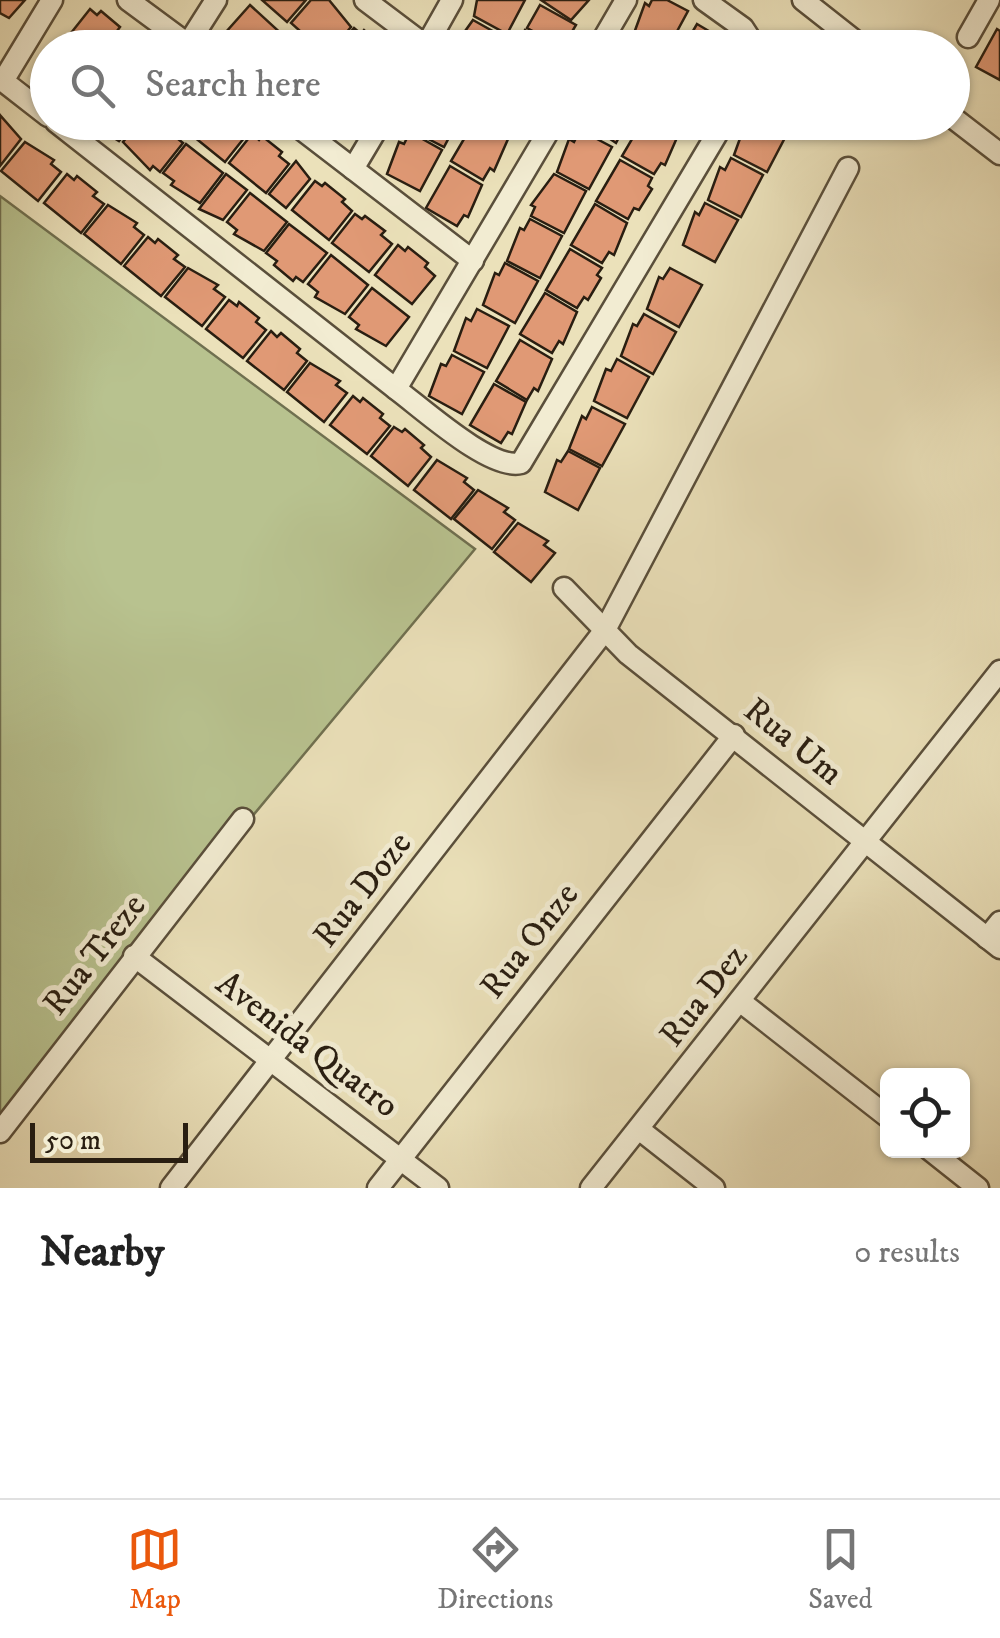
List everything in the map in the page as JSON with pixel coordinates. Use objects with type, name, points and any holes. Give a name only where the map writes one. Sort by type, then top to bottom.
[{"type":"street","points":[[34,30],[52,0]]},
{"type":"street","points":[[128,0],[169,30]]},
{"type":"street","points":[[200,30],[216,0]]},
{"type":"street","points":[[365,0],[404,30]]},
{"type":"street","points":[[435,30],[452,0]]},
{"type":"street","points":[[608,30],[626,0]]},
{"type":"street","points":[[704,0],[744,30]]},
{"type":"street","points":[[803,0],[841,30]]},
{"type":"street","points":[[970,33],[988,0]]},
{"type":"street","points":[[30,36],[3,81],[30,102]]},
{"type":"street","points":[[970,131],[1000,154]]},
{"type":"street","points":[[79,140],[396,389],[490,458],[508,466],[521,463],[713,140]]},
{"type":"street","points":[[315,140],[474,260]]},
{"type":"street","points":[[353,169],[370,140]]},
{"type":"street","points":[[396,389],[544,140]]},
{"type":"street","name":"Rua Doze","points":[[171,1188],[605,630],[848,168]]},
{"type":"street","name":"Rua Um","points":[[564,588],[651,672],[734,734],[864,842],[996,936]]},
{"type":"street","name":"Rua Dez","points":[[591,1188],[1000,670]]},
{"type":"street","name":"Rua Onze","points":[[378,1188],[734,734]]},
{"type":"street","name":"Rua Treze","points":[[0,1132],[243,819]]},
{"type":"street","name":"Avenida Quatro","points":[[134,956],[438,1188]]},
{"type":"street","points":[[741,1002],[880,1111]]},
{"type":"street","points":[[640,1130],[714,1188]]},
{"type":"street","points":[[940,1158],[978,1188]]},
{"type":"green space","points":[[0,196],[475,549],[0,1119]]},
{"type":"building","points":[[0,0],[25,0],[9,18],[0,13]]},
{"type":"building","points":[[262,0],[306,0],[287,22]]},
{"type":"building","points":[[311,0],[329,0],[351,27],[299,30],[291,23]]},
{"type":"building","points":[[477,0],[525,0],[509,30],[500,30],[474,16]]},
{"type":"building","points":[[541,0],[589,0],[571,20]]},
{"type":"building","points":[[652,0],[667,0],[688,11],[678,30],[635,30],[645,3],[649,6]]},
{"type":"building","points":[[250,5],[277,30],[228,30]]},
{"type":"building","points":[[540,5],[576,25],[573,30],[527,28]]},
{"type":"building","points":[[90,9],[97,15],[101,11],[120,27],[118,30],[73,30]]},
{"type":"building","points":[[473,20],[491,30],[466,30]]},
{"type":"building","points":[[997,29],[1000,31],[1000,80],[976,67]]},
{"type":"building","points":[[0,115],[21,139],[0,166]]},
{"type":"building","points":[[198,140],[242,140],[225,162]]},
{"type":"building","points":[[247,140],[267,140],[289,164],[266,193],[229,163]]},
{"type":"building","points":[[406,140],[424,140],[442,150],[420,191],[387,174],[399,142],[404,144]]},
{"type":"building","points":[[463,140],[508,140],[494,171],[490,168],[483,180],[451,161]]},
{"type":"building","points":[[569,140],[599,140],[612,147],[589,189],[557,172]]},
{"type":"building","points":[[631,140],[676,140],[665,165],[661,163],[654,174],[622,156]]},
{"type":"building","points":[[739,140],[784,140],[767,172],[734,155]]},
{"type":"building","points":[[25,142],[54,160],[51,164],[61,172],[38,201],[1,171]]},
{"type":"building","points":[[123,142],[183,143],[160,172],[153,166],[150,170]]},
{"type":"building","points":[[186,144],[223,173],[200,203],[171,185],[174,181],[163,173]]},
{"type":"building","points":[[731,158],[763,175],[741,217],[708,200],[720,167],[725,170]]},
{"type":"building","points":[[620,160],[652,178],[648,186],[652,189],[628,219],[596,201]]},
{"type":"building","points":[[296,161],[310,179],[286,208],[269,194]]},
{"type":"building","points":[[450,166],[482,185],[468,217],[464,215],[457,226],[426,208]]},
{"type":"building","points":[[67,174],[74,180],[77,176],[97,192],[93,196],[104,204],[81,233],[44,203]]},
{"type":"building","points":[[226,174],[247,190],[223,220],[199,209]]},
{"type":"building","points":[[554,174],[586,191],[564,233],[531,216],[535,207],[531,205]]},
{"type":"building","points":[[315,181],[322,186],[325,183],[345,199],[342,202],[352,211],[329,240],[292,210]]},
{"type":"building","points":[[250,193],[287,222],[264,251],[234,234],[237,230],[227,222]]},
{"type":"building","points":[[705,203],[738,220],[715,262],[683,245],[695,212],[699,215]]},
{"type":"building","points":[[595,204],[627,223],[614,255],[609,252],[602,263],[571,245]]},
{"type":"building","points":[[108,205],[137,223],[134,227],[144,235],[121,264],[84,234]]},
{"type":"building","points":[[355,214],[362,219],[365,216],[385,231],[381,235],[392,244],[369,272],[332,243]]},
{"type":"building","points":[[530,219],[562,236],[540,278],[507,261],[520,228],[524,230]]},
{"type":"building","points":[[289,224],[327,253],[303,282],[296,277],[293,281],[266,253]]},
{"type":"building","points":[[148,237],[155,243],[158,239],[178,255],[174,259],[185,267],[161,296],[124,266]]},
{"type":"building","points":[[398,245],[405,251],[408,247],[428,263],[425,267],[435,276],[412,304],[375,275]]},
{"type":"building","points":[[570,249],[602,268],[597,275],[601,278],[588,300],[584,297],[577,308],[546,290]]},
{"type":"building","points":[[331,255],[368,285],[345,314],[315,297],[318,292],[308,284]]},
{"type":"building","points":[[505,263],[538,281],[515,323],[483,305],[495,273],[499,275]]},
{"type":"building","points":[[188,268],[218,285],[214,289],[225,297],[202,326],[165,297]]},
{"type":"building","points":[[670,268],[702,285],[679,327],[647,309],[659,277],[663,279]]},
{"type":"building","points":[[372,288],[409,317],[386,346],[356,329],[359,325],[349,317]]},
{"type":"building","points":[[545,293],[577,312],[563,344],[559,341],[552,353],[520,334]]},
{"type":"building","points":[[229,300],[237,306],[239,302],[259,318],[256,322],[266,330],[243,358],[206,329]]},
{"type":"building","points":[[477,309],[509,326],[487,368],[454,351],[466,318],[471,321]]},
{"type":"building","points":[[644,314],[676,332],[653,374],[621,356],[633,324],[637,326]]},
{"type":"building","points":[[271,331],[277,337],[281,333],[300,349],[297,353],[307,361],[284,390],[247,361]]},
{"type":"building","points":[[520,340],[552,359],[538,391],[534,388],[527,400],[496,381]]},
{"type":"building","points":[[452,355],[484,372],[462,414],[429,396],[441,364],[446,366]]},
{"type":"building","points":[[617,359],[649,377],[627,418],[594,401],[606,369],[611,371]]},
{"type":"building","points":[[310,363],[340,381],[336,385],[347,393],[324,422],[287,392]]},
{"type":"building","points":[[494,384],[526,402],[512,434],[508,432],[501,443],[470,425]]},
{"type":"building","points":[[353,396],[360,402],[363,398],[383,414],[380,418],[390,426],[367,454],[330,425]]},
{"type":"building","points":[[592,407],[625,424],[602,466],[569,449],[582,416],[586,419]]},
{"type":"building","points":[[394,427],[402,432],[405,429],[424,445],[421,448],[431,457],[408,486],[371,456]]},
{"type":"building","points":[[568,451],[600,468],[578,510],[545,492],[557,460],[561,462]]},
{"type":"building","points":[[437,460],[467,478],[464,482],[474,490],[451,519],[414,490]]},
{"type":"building","points":[[478,490],[508,508],[504,512],[515,520],[492,549],[454,519]]},
{"type":"building","points":[[518,523],[548,541],[544,545],[555,553],[531,582],[494,552]]}]
